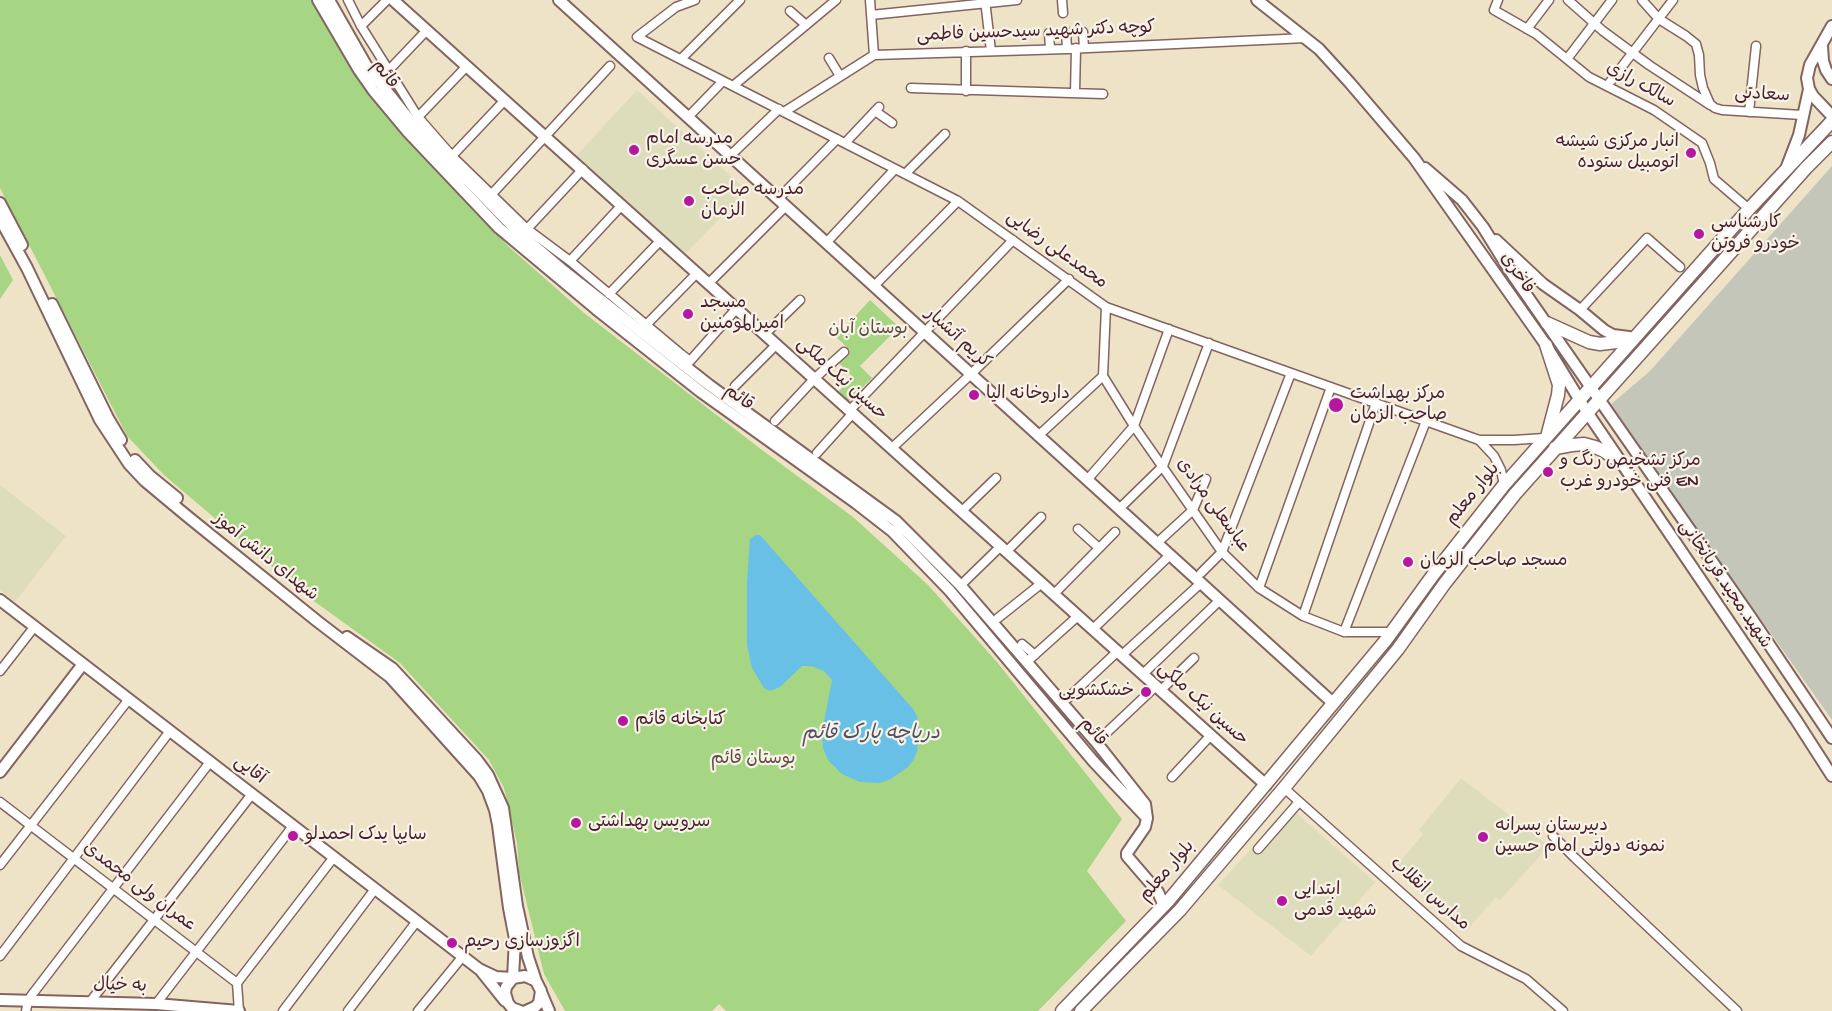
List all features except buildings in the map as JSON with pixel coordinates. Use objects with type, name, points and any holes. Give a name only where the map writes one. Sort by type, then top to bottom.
[{"type":"main road","name":"قائم","points":[[318,0],[358,70],[373,90],[408,132],[499,228],[701,392],[892,531],[950,591],[1094,762],[1147,818]]},
{"type":"main road","name":"قائم","points":[[329,0],[366,65],[413,124],[517,231],[709,385],[896,521],[936,560],[993,622],[1096,742],[1145,804],[1147,818]]},
{"type":"main road","name":"حسین نیک ملکی","points":[[393,0],[1266,785]]},
{"type":"main road","name":"کریم آتشبار","points":[[559,0],[1170,555],[1201,578],[1220,600],[1333,703]]},
{"type":"main road","name":"فاخری","points":[[1257,0],[1319,49],[1414,158],[1546,345],[1587,412]]},
{"type":"main road","points":[[1832,26],[1810,65],[1807,78],[1813,96],[1832,116]]},
{"type":"main road","points":[[1822,44],[1823,62],[1832,79]]},
{"type":"main road","points":[[1785,172],[1799,135],[1809,89]]},
{"type":"main road","name":"بلوار معلم","points":[[1062,1011],[1164,906],[1266,785],[1392,632],[1433,574],[1503,485],[1749,209],[1832,121]]},
{"type":"main road","name":"بلوار معلم","points":[[1081,1011],[1180,910],[1284,788],[1398,649],[1445,583],[1515,494],[1806,168],[1832,142]]},
{"type":"main road","name":"فاخری","points":[[1414,158],[1462,200],[1483,227],[1591,387]]},
{"type":"main road","points":[[0,203],[108,418],[134,459],[190,510],[354,642],[392,668],[477,760],[494,786],[503,808],[513,907],[515,939],[513,978],[506,987],[506,998],[511,1007]]},
{"type":"main road","name":"شهدای دانش آموز","points":[[0,219],[27,268],[100,420],[129,464],[145,481],[187,516],[316,621],[390,677],[479,776],[495,810],[513,907]]},
{"type":"main road","points":[[1483,227],[1543,284],[1604,330],[1613,335],[1634,338]]},
{"type":"main road","points":[[1547,323],[1589,342],[1607,344],[1634,338]]},
{"type":"main road","points":[[1546,345],[1559,385],[1546,436]]},
{"type":"main road","name":"شهید مجید قربانخانی","points":[[1591,387],[1832,738]]},
{"type":"main road","name":"شهید مجید قربانخانی","points":[[1587,412],[1832,776]]},
{"type":"main road","points":[[1555,448],[1584,444],[1604,451],[1623,464]]},
{"type":"main road","name":"آقایی","points":[[0,600],[463,956],[479,969],[512,1008],[520,1011]]},
{"type":"main road","points":[[1722,612],[1729,612],[1735,608],[1739,600]]},
{"type":"main road","points":[[1734,629],[1750,616]]},
{"type":"main road","points":[[1744,644],[1746,635],[1752,631],[1761,632]]},
{"type":"main road","points":[[0,772],[83,664]]},
{"type":"main road","points":[[1147,818],[1145,828],[1126,853],[1158,892],[1164,906]]},
{"type":"main road","points":[[513,907],[536,981],[549,1011]]},
{"type":"main road","name":"آقایی","points":[[479,969],[496,977],[525,976],[536,981]]},
{"type":"main road","points":[[526,1011],[538,1003],[541,991]]},
{"type":"main road","name":"به خیال","points":[[0,1000],[27,1006],[90,1002],[156,1004],[239,1011]]},
{"type":"street","points":[[348,0],[361,26],[418,117],[452,156],[528,229],[690,361],[737,308]]},
{"type":"street","points":[[361,26],[387,0]]},
{"type":"street","name":"محمدعلی رضایی","points":[[695,0],[676,7],[637,37],[958,201],[1106,307],[1479,440]]},
{"type":"street","points":[[681,59],[740,0]]},
{"type":"street","points":[[733,86],[836,0]]},
{"type":"street","points":[[870,0],[874,55]]},
{"type":"street","points":[[872,15],[1017,0]]},
{"type":"street","points":[[1062,0],[1063,13]]},
{"type":"street","name":"سالک رازی","points":[[1498,0],[1493,9],[1527,28],[1589,77],[1654,110],[1702,143],[1714,179],[1749,209]]},
{"type":"street","points":[[1527,28],[1549,0]]},
{"type":"street","points":[[1568,0],[1633,53],[1715,108]]},
{"type":"street","points":[[1567,59],[1612,0]]},
{"type":"street","name":"سعادتی","points":[[1642,0],[1659,19],[1696,44],[1700,55],[1700,75],[1703,88],[1710,104],[1715,108],[1802,115]]},
{"type":"street","points":[[1607,86],[1673,0]]},
{"type":"street","points":[[985,2],[991,51]]},
{"type":"street","points":[[790,11],[806,25]]},
{"type":"street","points":[[388,71],[427,30]]},
{"type":"street","points":[[1066,31],[1075,48]]},
{"type":"street","points":[[1075,93],[1075,48],[1083,32]]},
{"type":"street","points":[[1049,33],[1050,49]]},
{"type":"street","name":"کوچه دکتر شهید سیدحسین فاطمی","points":[[733,153],[782,111],[874,55],[1306,38]]},
{"type":"street","points":[[1749,112],[1756,46]]},
{"type":"street","points":[[966,51],[966,91]]},
{"type":"street","points":[[829,58],[840,76]]},
{"type":"street","points":[[418,117],[467,66]]},
{"type":"street","points":[[491,195],[610,66]]},
{"type":"street","points":[[691,114],[723,81]]},
{"type":"street","points":[[911,88],[1103,94]]},
{"type":"street","points":[[452,156],[505,100]]},
{"type":"street","points":[[709,283],[841,141],[877,109],[892,123]]},
{"type":"street","points":[[905,174],[945,134]]},
{"type":"street","points":[[826,243],[895,169]]},
{"type":"street","points":[[528,229],[583,170]]},
{"type":"street","points":[[874,286],[958,201]]},
{"type":"street","points":[[570,261],[622,205]]},
{"type":"street","points":[[1580,310],[1647,238],[1680,267]]},
{"type":"street","points":[[609,294],[662,240]]},
{"type":"street","points":[[817,453],[851,411],[1013,240]]},
{"type":"street","points":[[647,324],[697,273]]},
{"type":"street","points":[[892,448],[1069,279]]},
{"type":"street","points":[[765,334],[800,300]]},
{"type":"street","points":[[1038,435],[1102,376],[1106,307]]},
{"type":"street","points":[[1087,480],[1134,426],[1169,329]]},
{"type":"street","points":[[1119,509],[1162,466],[1209,343]]},
{"type":"street","points":[[735,387],[777,344]]},
{"type":"street","points":[[775,421],[815,378],[844,352]]},
{"type":"street","points":[[1068,698],[1201,578],[1222,552],[1291,373]]},
{"type":"street","name":"عباسعلی مرادی","points":[[1102,376],[1222,552],[1259,588],[1304,616],[1344,632],[1392,632]]},
{"type":"street","points":[[1259,588],[1331,387]]},
{"type":"street","points":[[1304,616],[1376,403]]},
{"type":"street","points":[[1344,632],[1426,421]]},
{"type":"street","points":[[1479,440],[1546,436]]},
{"type":"street","points":[[1479,440],[1494,456],[1501,470],[1503,485]]},
{"type":"street","points":[[962,511],[996,478]]},
{"type":"street","points":[[1157,543],[1193,510],[1206,479]]},
{"type":"street","points":[[964,582],[1041,517]]},
{"type":"street","points":[[1078,529],[1099,549]]},
{"type":"street","points":[[1054,594],[1115,532]]},
{"type":"street","points":[[1093,629],[1170,555]]},
{"type":"street","points":[[998,618],[1042,583]]},
{"type":"street","points":[[1143,674],[1220,600]]},
{"type":"street","points":[[1022,644],[1033,657],[1078,616]]},
{"type":"street","points":[[0,671],[35,626]]},
{"type":"street","points":[[1102,736],[1194,658]]},
{"type":"street","points":[[0,865],[129,699]]},
{"type":"street","points":[[0,956],[170,731]]},
{"type":"street","points":[[1172,777],[1211,735]]},
{"type":"street","points":[[27,1006],[210,762]]},
{"type":"street","name":"مدارس انقلاب","points":[[1284,788],[1461,946],[1526,979],[1563,1011]]},
{"type":"street","points":[[90,1002],[252,794]]},
{"type":"street","name":"عمران ولی محمدی","points":[[0,802],[237,984]]},
{"type":"street","points":[[1258,849],[1299,802]]},
{"type":"street","points":[[156,1004],[293,826]]},
{"type":"street","points":[[1553,836],[1737,1011]]},
{"type":"street","points":[[239,1011],[237,984],[334,857]]},
{"type":"street","points":[[283,1011],[375,889]]},
{"type":"street","points":[[348,1011],[417,921]]},
{"type":"street","points":[[418,1011],[463,956]]},
{"type":"street","points":[[1722,998],[1726,1011]]},
{"type":"shaded area","points":[[637,90],[747,191],[682,257],[574,158]]},
{"type":"shaded area","points":[[1832,166],[1832,720],[1610,405],[1650,371]]},
{"type":"shaded area","points":[[0,485],[66,536],[15,602],[0,590]]},
{"type":"shaded area","name":"دبیرستان پسرانه نمونه دولتی امام حسین","points":[[1461,778],[1549,846],[1500,900],[1496,897],[1466,931],[1400,874],[1398,864],[1423,834],[1419,830]]},
{"type":"shaded area","points":[[1295,812],[1375,882],[1311,956],[1218,885],[1252,848],[1261,853]]},
{"type":"green space","name":"بوستان قائم","points":[[0,0],[313,0],[363,84],[508,246],[584,313],[853,517],[928,585],[997,662],[1122,819],[1087,871],[1126,921],[1038,1011],[726,1011],[719,1004],[712,1011],[565,1011],[544,974],[519,872],[517,843],[504,788],[489,760],[400,663],[304,594],[164,475],[127,436],[0,188]]},
{"type":"green space","points":[[0,255],[13,280],[0,299]]},
{"type":"green space","name":"بوستان آبان","points":[[870,300],[899,327],[860,366],[872,378],[846,404],[835,395],[853,377],[839,363],[850,350],[836,337]]},
{"type":"water","name":"دریاچه پارک قائم","points":[[760,535],[917,716],[920,733],[914,759],[908,767],[891,779],[880,783],[860,782],[842,774],[828,760],[823,748],[822,732],[832,680],[824,671],[811,666],[802,666],[780,687],[770,691],[764,688],[752,668],[747,645],[747,582],[750,539]]},
{"type":"place","name":"مدرسه امام حسن عسگری","points":[[634,150]]},
{"type":"place","name":"انبار مرکزی شیشه اتومبیل ستوده","points":[[1691,153]]},
{"type":"place","name":"مدرسه صاحب الزمان","points":[[689,201]]},
{"type":"place","name":"کارشناسی خودرو فروتن","points":[[1699,234]]},
{"type":"place","name":"مسجد امیرالمومنین","points":[[688,314]]},
{"type":"place","name":"داروخانه الیا","points":[[974,395]]},
{"type":"place","name":"مرکز بهداشت صاحب الزمان","points":[[1336,405]]},
{"type":"place","name":"مرکز تشخیص رنگ و فنی خودرو غرب EN","points":[[1548,472]]},
{"type":"place","name":"مسجد صاحب الزمان","points":[[1408,562]]},
{"type":"place","name":"خشکشویی","points":[[1146,692]]},
{"type":"place","name":"کتابخانه قائم","points":[[623,721]]},
{"type":"place","name":"سرویس بهداشتی","points":[[576,823]]},
{"type":"place","name":"سایپا یدک احمدلو","points":[[293,836]]},
{"type":"place","name":"دبیرستان پسرانه نمونه دولتی امام حسین","points":[[1483,837]]},
{"type":"place","name":"ابتدایی شهید قدمی","points":[[1282,901]]},
{"type":"place","name":"اگزوزسازی رحیم","points":[[452,943]]}]
